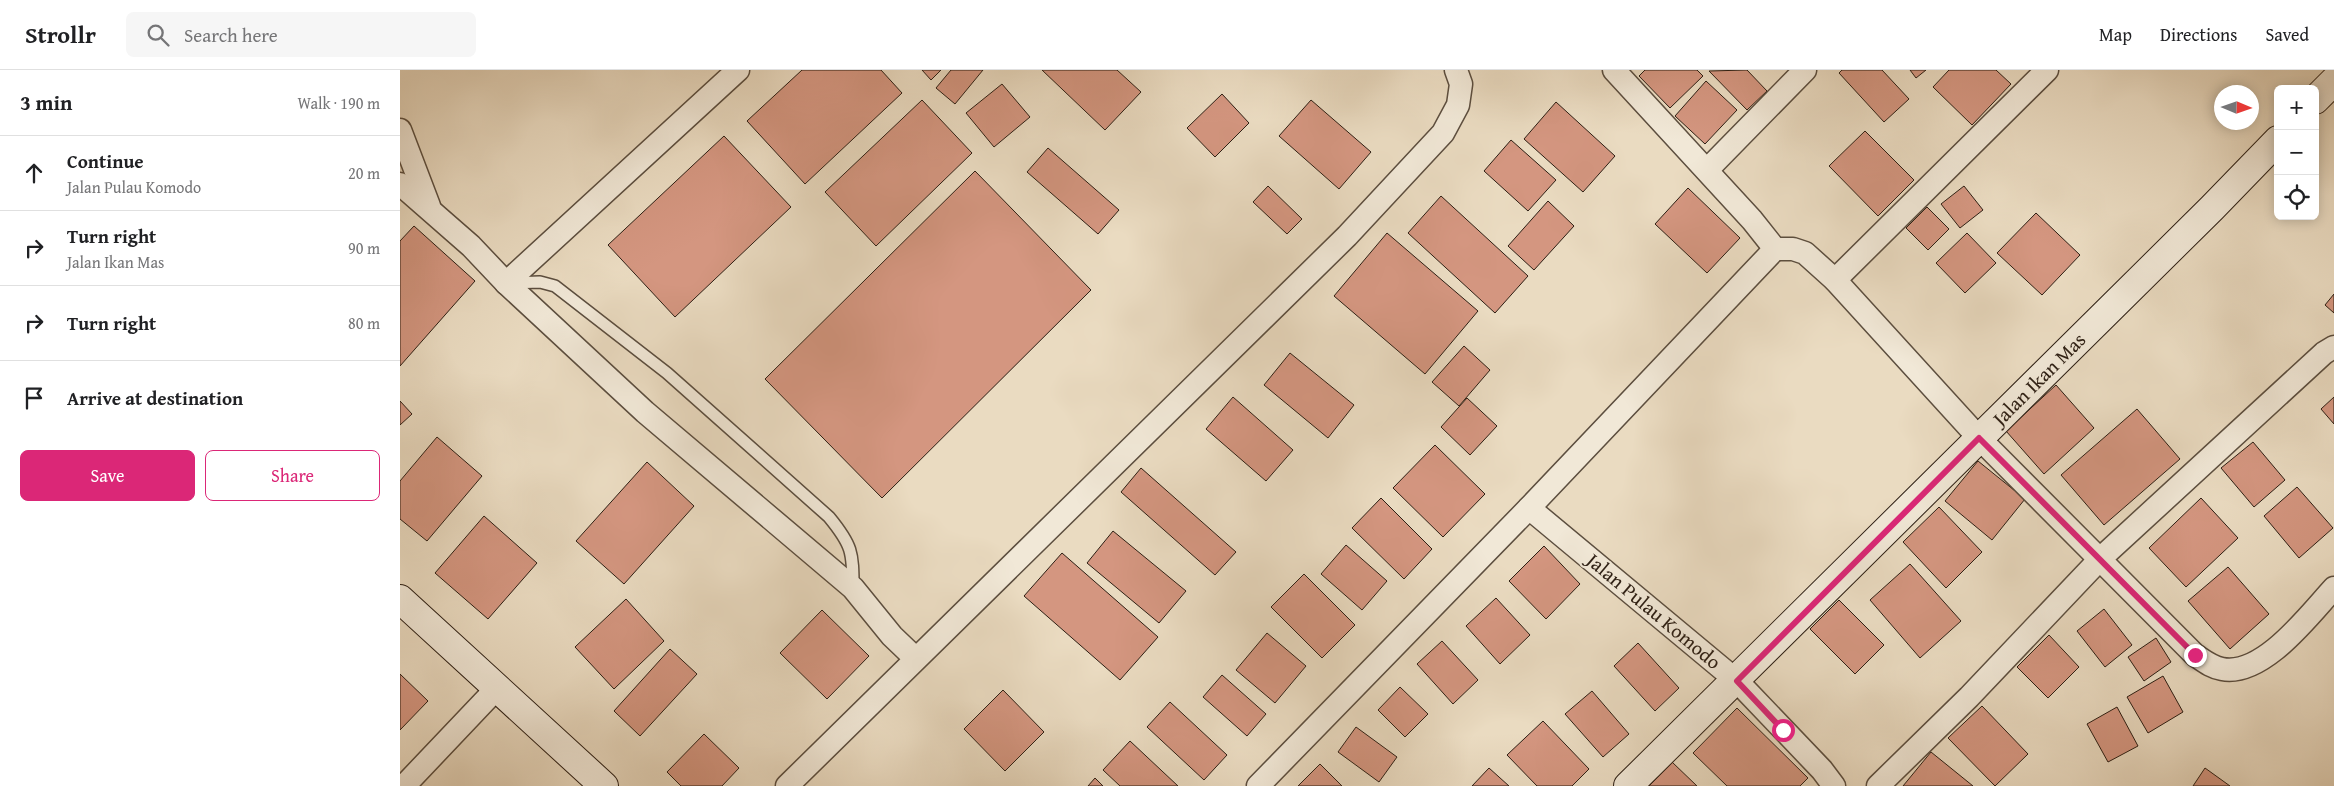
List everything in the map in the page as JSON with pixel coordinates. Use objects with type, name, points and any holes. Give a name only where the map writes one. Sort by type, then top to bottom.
[{"type":"street","points":[[506,283],[738,70]]},
{"type":"street","points":[[787,786],[915,658],[1347,236],[1443,133],[1458,105],[1461,84],[1456,70]]},
{"type":"street","points":[[1614,70],[1752,220],[1775,249]]},
{"type":"street","points":[[1707,170],[1804,70]]},
{"type":"street","points":[[1835,280],[2048,70]]},
{"type":"street","points":[[2319,96],[2334,81]]},
{"type":"street","points":[[400,130],[429,208]]},
{"type":"street","name":"Jalan Ikan Mas","points":[[1628,786],[1737,681],[2274,144]]},
{"type":"street","points":[[400,184],[471,246],[506,283],[645,412],[853,588],[892,636],[915,658]]},
{"type":"street","points":[[1258,786],[1529,508],[1775,249],[1793,249],[1805,253],[1835,280],[1979,438],[2195,655],[2209,666],[2224,670],[2247,666],[2267,657],[2285,641],[2334,588]]},
{"type":"street","points":[[1878,786],[1969,697],[2100,558],[2324,353],[2334,347]]},
{"type":"street","name":"Jalan Pulau Komodo","points":[[1529,508],[1737,681],[1822,770],[1834,786]]},
{"type":"street","points":[[400,599],[604,786]]},
{"type":"street","points":[[404,786],[497,688]]},
{"type":"lane","points":[[506,283],[540,282],[555,286],[667,373],[829,517],[842,533],[854,556],[853,588]]},
{"type":"building","points":[[802,70],[881,70],[902,93],[805,184],[747,121]]},
{"type":"building","points":[[922,70],[941,70],[931,80]]},
{"type":"building","points":[[951,70],[983,70],[955,104],[936,88]]},
{"type":"building","points":[[1042,70],[1117,70],[1141,92],[1105,130]]},
{"type":"building","points":[[1645,70],[1697,70],[1703,76],[1670,108],[1639,76]]},
{"type":"building","points":[[1747,70],[1767,91],[1747,110],[1709,71]]},
{"type":"building","points":[[1842,70],[1882,70],[1909,99],[1884,122],[1839,73]]},
{"type":"building","points":[[1910,70],[1926,70],[1916,78]]},
{"type":"building","points":[[1949,70],[1996,70],[2011,84],[1972,125],[1933,87]]},
{"type":"building","points":[[1706,81],[1737,110],[1705,144],[1675,116]]},
{"type":"building","points":[[1002,84],[1030,117],[994,147],[966,113]]},
{"type":"building","points":[[1222,94],[1249,123],[1215,157],[1187,128]]},
{"type":"building","points":[[922,100],[972,153],[876,246],[825,192]]},
{"type":"building","points":[[1311,100],[1371,152],[1339,189],[1279,136]]},
{"type":"building","points":[[1556,102],[1615,156],[1583,192],[1524,139]]},
{"type":"building","points":[[1865,131],[1914,180],[1878,216],[1829,166]]},
{"type":"building","points":[[724,136],[791,207],[675,317],[608,245]]},
{"type":"building","points":[[1511,140],[1556,180],[1528,211],[1484,171]]},
{"type":"building","points":[[1048,148],[1119,210],[1098,234],[1027,172]]},
{"type":"building","points":[[975,171],[1091,290],[882,498],[765,379]]},
{"type":"building","points":[[1268,186],[1302,219],[1287,234],[1253,202]]},
{"type":"building","points":[[1964,186],[1983,210],[1960,228],[1941,204]]},
{"type":"building","points":[[1688,188],[1740,238],[1707,273],[1655,224]]},
{"type":"building","points":[[1441,196],[1528,276],[1495,313],[1408,233]]},
{"type":"building","points":[[1548,201],[1574,226],[1534,270],[1508,246]]},
{"type":"building","points":[[1927,207],[1949,229],[1928,250],[1906,228]]},
{"type":"building","points":[[2036,213],[2080,255],[2042,295],[1997,253]]},
{"type":"building","points":[[414,226],[475,281],[400,366],[400,241]]},
{"type":"building","points":[[1387,233],[1478,311],[1425,374],[1334,296]]},
{"type":"building","points":[[1967,233],[1996,263],[1965,293],[1936,263]]},
{"type":"building","points":[[2334,294],[2334,313],[2325,305]]},
{"type":"building","points":[[1464,346],[1490,370],[1459,406],[1432,382]]},
{"type":"building","points":[[1290,353],[1354,405],[1328,438],[1264,385]]},
{"type":"building","points":[[2056,385],[2094,428],[2044,474],[2006,431]]},
{"type":"building","points":[[1233,397],[1293,450],[1266,481],[1206,429]]},
{"type":"building","points":[[2334,397],[2334,424],[2321,409]]},
{"type":"building","points":[[1467,398],[1497,426],[1470,455],[1441,427]]},
{"type":"building","points":[[400,401],[412,414],[400,425]]},
{"type":"building","points":[[2137,409],[2180,459],[2104,525],[2061,475]]},
{"type":"building","points":[[437,437],[482,476],[427,541],[400,519],[400,481]]},
{"type":"building","points":[[2253,442],[2285,480],[2254,507],[2221,468]]},
{"type":"building","points":[[1435,445],[1485,494],[1443,537],[1393,488]]},
{"type":"building","points":[[1978,461],[2025,499],[1992,540],[1945,501]]},
{"type":"building","points":[[647,462],[694,506],[624,584],[576,541]]},
{"type":"building","points":[[1141,468],[1236,552],[1215,575],[1121,492]]},
{"type":"building","points":[[2297,487],[2333,528],[2299,558],[2264,516]]},
{"type":"building","points":[[1381,498],[1432,549],[1404,579],[1352,528]]},
{"type":"building","points":[[2201,498],[2238,538],[2186,587],[2149,548]]},
{"type":"building","points":[[1939,507],[1982,552],[1946,588],[1903,542]]},
{"type":"building","points":[[484,516],[537,563],[488,619],[435,573]]},
{"type":"building","points":[[1113,531],[1186,591],[1159,623],[1087,563]]},
{"type":"building","points":[[1346,545],[1387,581],[1362,610],[1321,574]]},
{"type":"building","points":[[1544,546],[1580,584],[1546,619],[1509,581]]},
{"type":"building","points":[[1062,553],[1158,637],[1120,680],[1024,596]]},
{"type":"building","points":[[1910,564],[1961,621],[1920,658],[1870,600]]},
{"type":"building","points":[[2228,567],[2269,614],[2230,649],[2188,601]]},
{"type":"building","points":[[1304,574],[1355,625],[1322,658],[1271,607]]},
{"type":"building","points":[[1496,598],[1530,635],[1500,664],[1466,626]]},
{"type":"building","points":[[626,599],[664,641],[614,689],[575,647]]},
{"type":"building","points":[[1839,600],[1884,645],[1855,674],[1810,629]]},
{"type":"building","points":[[2104,609],[2132,645],[2105,667],[2077,631]]},
{"type":"building","points":[[822,610],[869,656],[827,699],[780,653]]},
{"type":"building","points":[[1267,633],[1306,666],[1275,703],[1236,670]]},
{"type":"building","points":[[2049,635],[2079,667],[2048,698],[2017,667]]},
{"type":"building","points":[[2156,638],[2171,662],[2144,681],[2128,657]]},
{"type":"building","points":[[1442,641],[1478,680],[1453,704],[1417,664]]},
{"type":"building","points":[[1638,643],[1679,688],[1655,711],[1614,666]]},
{"type":"building","points":[[670,649],[697,674],[640,736],[614,711]]},
{"type":"building","points":[[400,674],[428,701],[400,730]]},
{"type":"building","points":[[1222,675],[1266,714],[1247,736],[1203,697]]},
{"type":"building","points":[[2163,676],[2183,712],[2148,733],[2127,697]]},
{"type":"building","points":[[1400,687],[1428,714],[1405,737],[1378,710]]},
{"type":"building","points":[[1003,690],[1044,732],[1005,771],[964,729]]},
{"type":"building","points":[[1592,691],[1629,734],[1603,757],[1565,714]]},
{"type":"building","points":[[1170,702],[1227,755],[1204,780],[1147,727]]},
{"type":"building","points":[[1982,706],[2028,754],[1995,786],[1948,738]]},
{"type":"building","points":[[2117,707],[2138,746],[2108,762],[2087,724]]},
{"type":"building","points":[[1737,708],[1808,778],[1800,786],[1727,786],[1693,753]]},
{"type":"building","points":[[1543,721],[1589,769],[1572,786],[1537,786],[1507,755]]},
{"type":"building","points":[[1356,727],[1397,757],[1379,782],[1338,752]]},
{"type":"building","points":[[704,734],[739,768],[722,786],[681,786],[667,772]]},
{"type":"building","points":[[1130,741],[1178,786],[1120,786],[1103,770]]},
{"type":"building","points":[[1931,752],[1973,786],[1903,786]]},
{"type":"building","points":[[1672,762],[1697,786],[1649,786]]},
{"type":"building","points":[[1320,764],[1342,786],[1298,786]]},
{"type":"building","points":[[1489,768],[1509,786],[1472,786]]},
{"type":"building","points":[[2205,768],[2230,786],[2193,786]]},
{"type":"building","points":[[1095,778],[1103,786],[1088,786]]},
{"type":"route","points":[[1783,730],[1737,681],[1979,438],[2195,655]]}]
